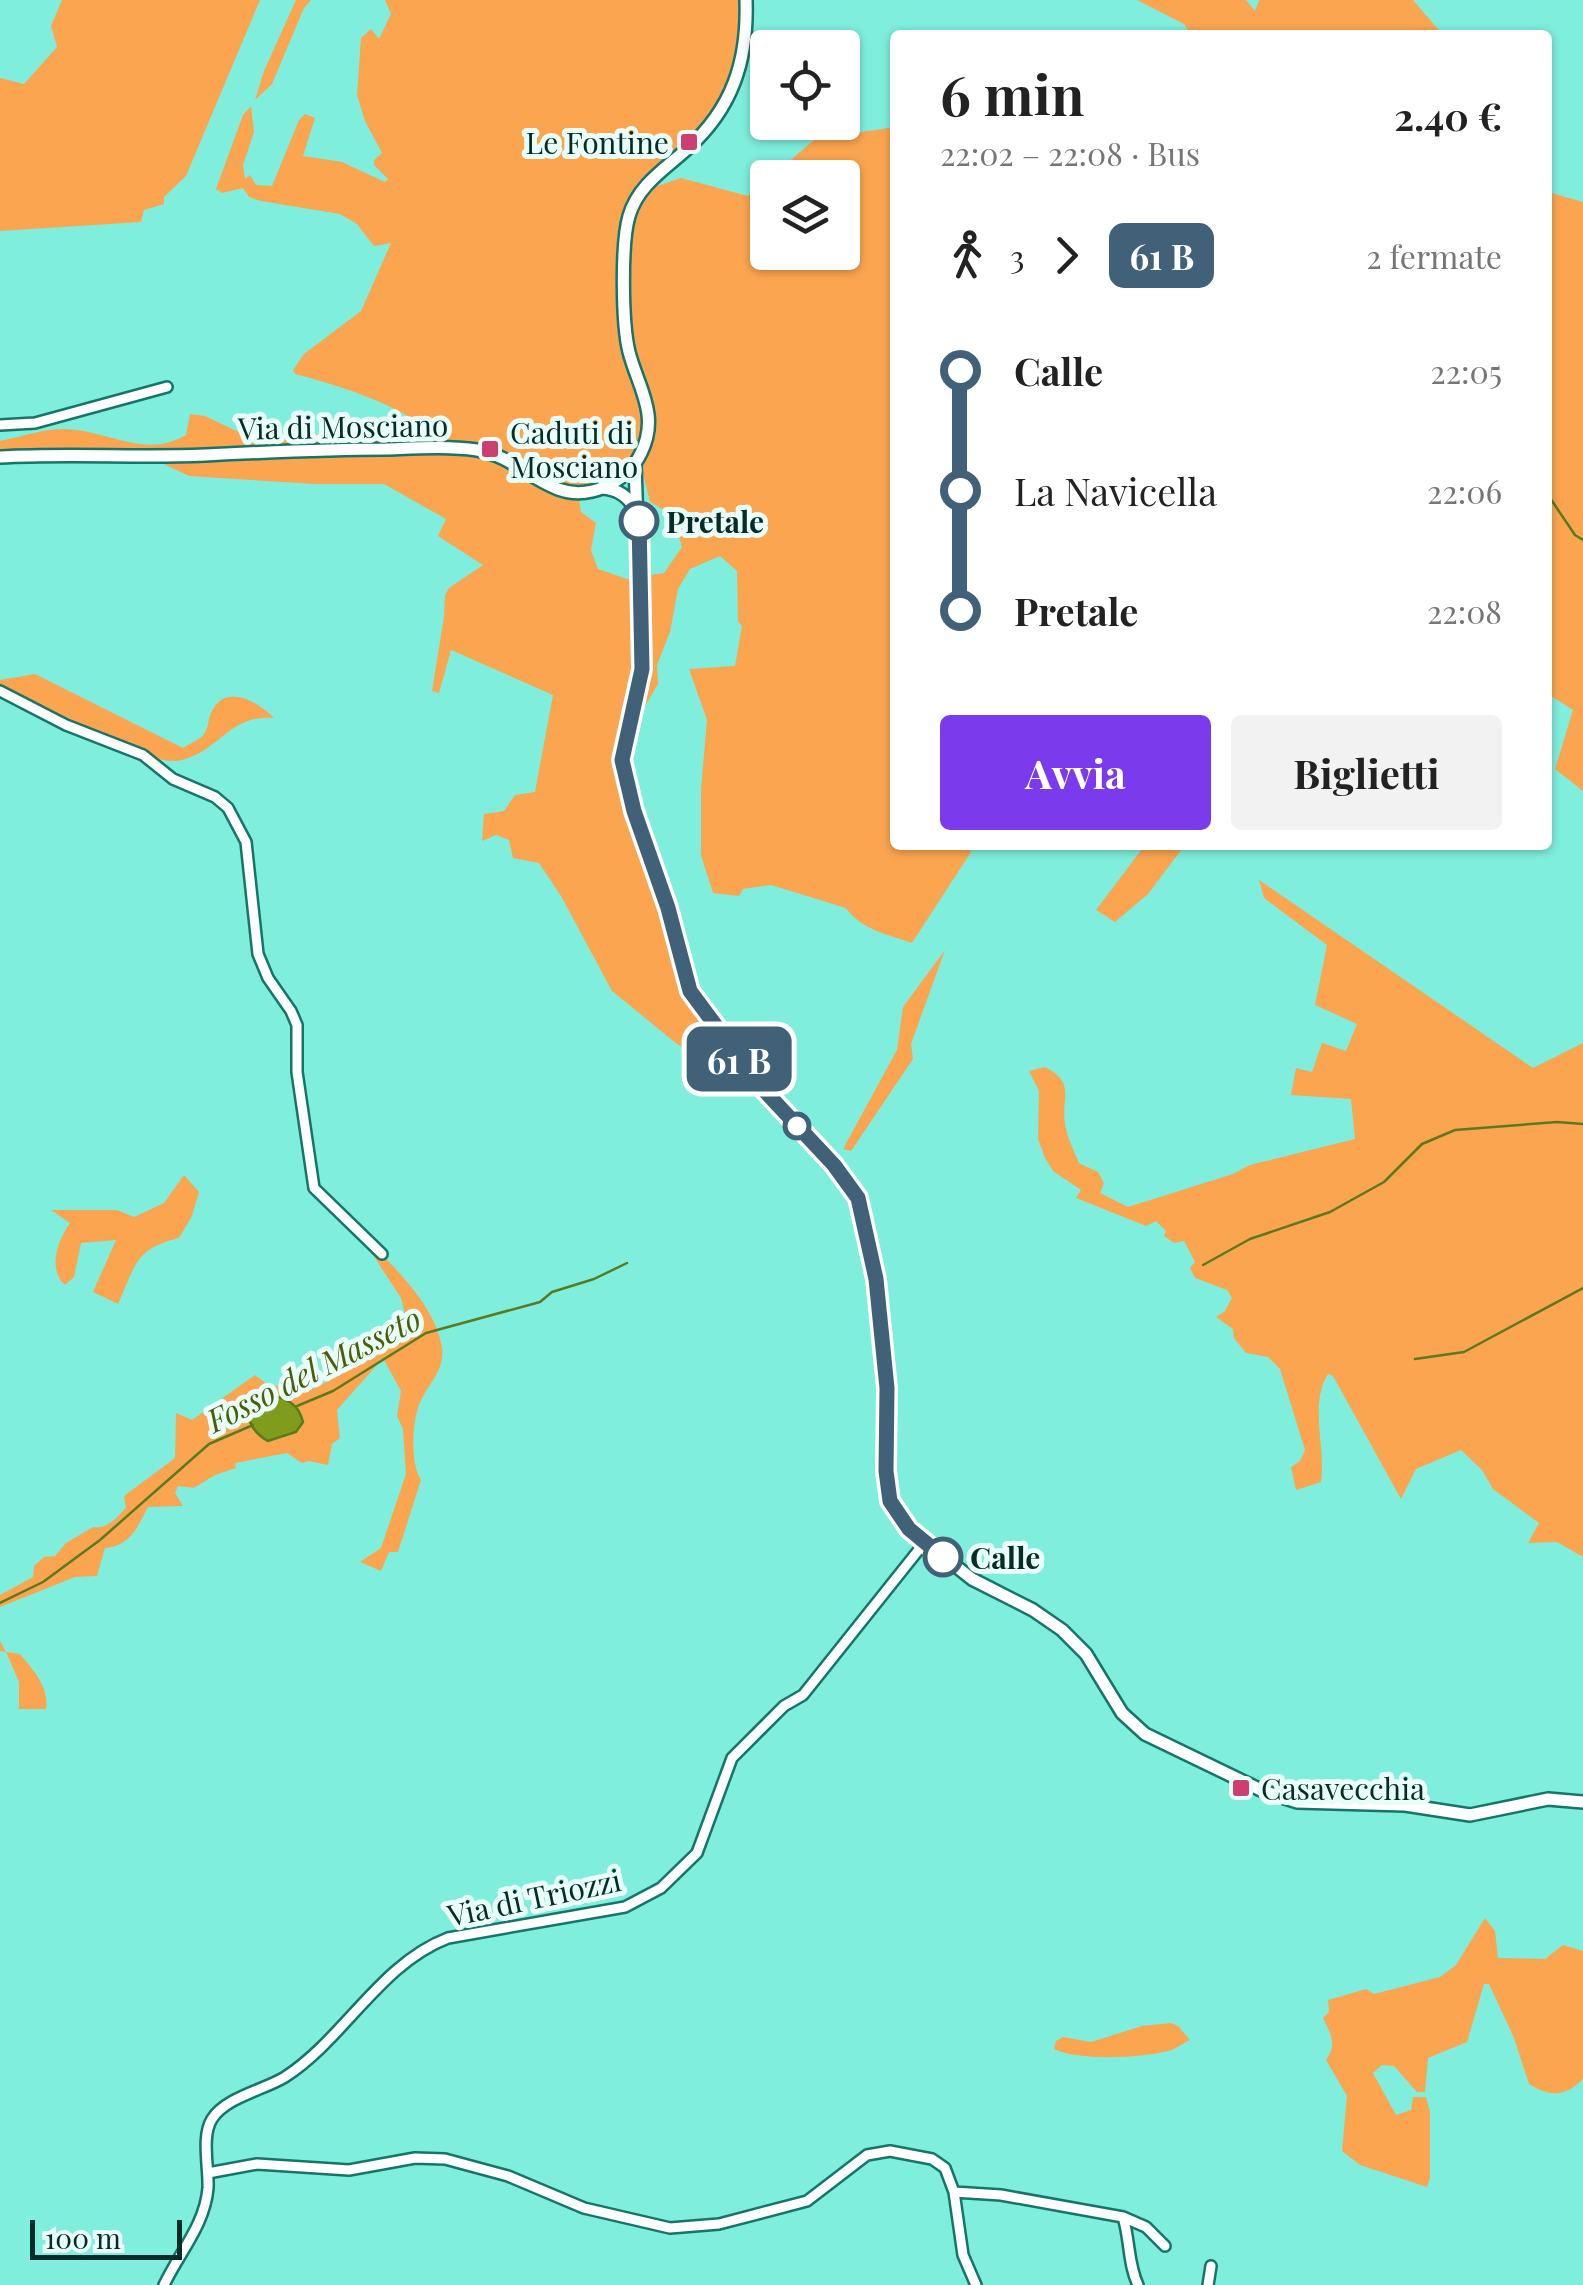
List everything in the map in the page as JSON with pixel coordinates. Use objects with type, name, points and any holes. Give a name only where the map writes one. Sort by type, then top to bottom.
[{"type":"street","points":[[602,488],[619,480],[635,465],[644,448],[650,412],[629,352],[626,331],[625,244],[630,212],[639,192],[687,149],[726,106],[742,60],[747,31],[746,0]]},
{"type":"street","points":[[0,425],[36,422],[167,387]]},
{"type":"street","name":"Via di Mosciano","points":[[0,456],[440,448],[482,451],[505,458],[559,490],[602,488]]},
{"type":"street","points":[[635,465],[642,669],[622,760],[634,811],[668,908],[690,991],[762,1088],[834,1165],[858,1198],[876,1279],[887,1388],[886,1471],[890,1501],[909,1529],[972,1579],[1033,1610],[1062,1630],[1086,1654],[1122,1712],[1145,1734],[1263,1790],[1297,1802],[1405,1805],[1470,1815],[1548,1799],[1583,1802]]},
{"type":"street","points":[[602,488],[618,490],[629,498],[638,517]]},
{"type":"street","points":[[0,691],[66,725],[143,755],[172,779],[215,797],[228,808],[246,842],[258,954],[297,1025],[297,1072],[314,1188],[382,1254]]},
{"type":"street","name":"Via di Triozzi","points":[[164,2285],[187,2248],[205,2204],[208,2129],[212,2118],[237,2100],[284,2078],[310,2058],[424,1947],[448,1938],[625,1907],[661,1888],[697,1852],[732,1758],[784,1706],[804,1695],[925,1542]]},
{"type":"street","points":[[208,2173],[257,2164],[349,2170],[415,2158],[445,2160],[508,2176],[584,2208],[670,2228],[719,2224],[807,2201],[877,2152],[932,2159],[945,2168],[954,2192],[963,2256],[976,2285]]},
{"type":"street","points":[[954,2192],[1000,2195],[1123,2217],[1146,2227],[1165,2246]]},
{"type":"street","points":[[1123,2217],[1131,2270],[1138,2285]]},
{"type":"street","points":[[1208,2285],[1211,2266]]},
{"type":"shaded area","points":[[62,0],[260,0],[186,176],[164,197],[164,204],[144,210],[141,222],[0,231],[0,78],[24,84],[57,47],[51,26]]},
{"type":"shaded area","points":[[296,0],[311,0],[272,84],[255,100],[264,71]]},
{"type":"shaded area","points":[[385,0],[746,0],[747,31],[725,106],[642,191],[681,178],[750,194],[750,270],[860,270],[860,160],[791,160],[814,140],[860,140],[860,132],[890,128],[890,850],[971,852],[912,943],[867,926],[846,908],[771,885],[743,889],[739,896],[713,893],[701,855],[707,720],[689,669],[735,666],[742,626],[738,621],[737,571],[720,556],[690,569],[678,589],[670,632],[657,665],[658,684],[624,742],[622,760],[690,991],[762,1088],[718,1069],[677,1044],[612,991],[539,863],[513,858],[509,840],[496,835],[482,841],[484,814],[504,811],[515,795],[535,792],[553,695],[451,650],[439,693],[432,691],[445,595],[449,588],[483,565],[438,536],[446,519],[384,484],[189,476],[145,455],[0,457],[0,441],[55,429],[79,430],[140,444],[170,442],[186,435],[190,414],[205,416],[245,435],[434,433],[386,405],[295,374],[293,370],[304,354],[361,311],[391,243],[374,246],[357,224],[340,214],[261,201],[249,197],[243,188],[222,193],[216,189],[243,115],[251,106],[254,132],[243,165],[245,179],[250,175],[256,185],[272,186],[305,114],[315,118],[303,156],[342,162],[385,182],[388,179],[374,165],[382,153],[357,95],[361,38],[371,29],[379,39],[391,14]],"holes":[[[633,459],[640,462],[650,502],[672,520],[682,547],[664,573],[627,579],[598,569],[591,550],[596,523],[581,512],[578,492],[599,483]]]},
{"type":"shaded area","points":[[1137,0],[1246,0],[1255,11],[1259,0],[1413,0],[1439,30],[1188,30],[1184,24]]},
{"type":"shaded area","points":[[1552,193],[1583,202],[1583,791],[1555,769],[1573,710],[1552,697]]},
{"type":"shaded area","points":[[35,674],[183,748],[204,734],[212,711],[226,698],[243,698],[274,718],[259,718],[235,727],[195,755],[177,761],[162,760],[0,691],[0,680]]},
{"type":"shaded area","points":[[1141,850],[1181,850],[1148,894],[1115,922],[1096,910]]},
{"type":"shaded area","points":[[1259,880],[1533,1068],[1583,1043],[1583,1557],[1557,1542],[1528,1543],[1539,1523],[1493,1489],[1482,1470],[1461,1450],[1416,1469],[1401,1499],[1333,1376],[1328,1374],[1322,1386],[1319,1412],[1321,1482],[1296,1490],[1291,1467],[1300,1461],[1305,1450],[1280,1369],[1268,1357],[1246,1353],[1234,1338],[1233,1329],[1216,1317],[1225,1311],[1232,1298],[1227,1290],[1195,1278],[1190,1268],[1195,1262],[1184,1241],[1174,1243],[1164,1236],[1166,1231],[1156,1221],[1146,1226],[1076,1198],[1081,1190],[1053,1171],[1045,1158],[1038,1139],[1039,1091],[1029,1071],[1045,1067],[1064,1085],[1065,1124],[1079,1163],[1098,1172],[1104,1183],[1100,1193],[1128,1207],[1250,1165],[1355,1139],[1351,1099],[1291,1095],[1296,1068],[1312,1072],[1322,1043],[1346,1051],[1357,1024],[1315,1005],[1327,945],[1264,898]]},
{"type":"shaded area","points":[[945,950],[911,1044],[913,1059],[851,1151],[843,1149],[897,1050],[903,1007]]},
{"type":"shaded area","points":[[184,1175],[199,1192],[192,1216],[179,1238],[153,1247],[138,1260],[118,1304],[93,1292],[116,1240],[81,1243],[74,1277],[65,1285],[56,1271],[56,1263],[58,1246],[70,1223],[51,1210],[117,1210],[134,1217],[164,1203]]},
{"type":"shaded area","points":[[368,1240],[423,1303],[442,1348],[441,1364],[419,1405],[415,1422],[414,1454],[421,1480],[398,1552],[389,1552],[381,1571],[360,1562],[381,1548],[406,1474],[403,1429],[397,1416],[401,1391],[383,1358],[337,1410],[340,1438],[332,1444],[328,1465],[302,1463],[287,1453],[235,1463],[236,1468],[194,1488],[178,1486],[175,1493],[183,1506],[148,1507],[127,1540],[105,1548],[97,1576],[75,1577],[0,1607],[0,1595],[33,1577],[34,1566],[44,1557],[55,1556],[66,1543],[93,1527],[111,1522],[126,1508],[124,1496],[175,1458],[176,1413],[192,1420],[255,1375],[268,1385],[311,1390],[363,1363],[371,1351],[409,1329],[401,1298],[371,1252]]},
{"type":"shaded area","points":[[268,1394],[286,1400],[298,1410],[303,1422],[296,1432],[268,1441],[255,1431],[249,1405]]},
{"type":"shaded area","points":[[6,1652],[20,1654],[35,1673],[43,1686],[46,1709],[19,1709],[19,1682]]},
{"type":"shaded area","points":[[1485,1918],[1495,1931],[1498,1958],[1545,1959],[1563,1945],[1583,1951],[1583,2079],[1557,2093],[1529,2084],[1514,2038],[1489,1984],[1484,1984],[1467,2042],[1428,2058],[1425,2092],[1417,2092],[1394,2066],[1382,2065],[1373,2073],[1396,2115],[1411,2110],[1413,2097],[1426,2097],[1430,2112],[1427,2187],[1360,2165],[1342,2151],[1347,2096],[1326,2060],[1332,2044],[1323,2018],[1329,2012],[1328,2000],[1366,1989],[1374,1994],[1440,1977],[1456,1965]]},
{"type":"shaded area","points":[[1171,2023],[1190,2040],[1168,2051],[1110,2057],[1054,2049],[1056,2041],[1063,2037],[1091,2042],[1142,2026]]},
{"type":"waterway","points":[[1552,501],[1575,535],[1583,540]]},
{"type":"waterway","points":[[1203,1265],[1250,1239],[1330,1212],[1384,1182],[1422,1144],[1455,1130],[1557,1122],[1583,1124]]},
{"type":"waterway","name":"Fosso del Masseto","points":[[297,1406],[333,1391],[426,1333],[540,1302],[552,1292],[594,1279],[627,1263]]},
{"type":"waterway","points":[[1415,1359],[1464,1352],[1583,1288]]},
{"type":"waterway","name":"Fosso del Masseto","points":[[0,1603],[43,1582],[100,1540],[209,1444],[253,1425]]},
{"type":"bus line","points":[[639,521],[642,669],[622,760],[634,811],[668,908],[690,991],[762,1088],[849,1182],[858,1198],[876,1279],[887,1388],[886,1471],[890,1501],[909,1529],[943,1557]]},
{"type":"place","name":"Le Fontine","points":[[689,142]]},
{"type":"place","name":"Caduti di Mosciano","points":[[490,449]]},
{"type":"place","name":"Pretale","points":[[639,521]]},
{"type":"place","name":"Calle","points":[[943,1557]]},
{"type":"place","name":"Casavecchia","points":[[1241,1788]]}]
